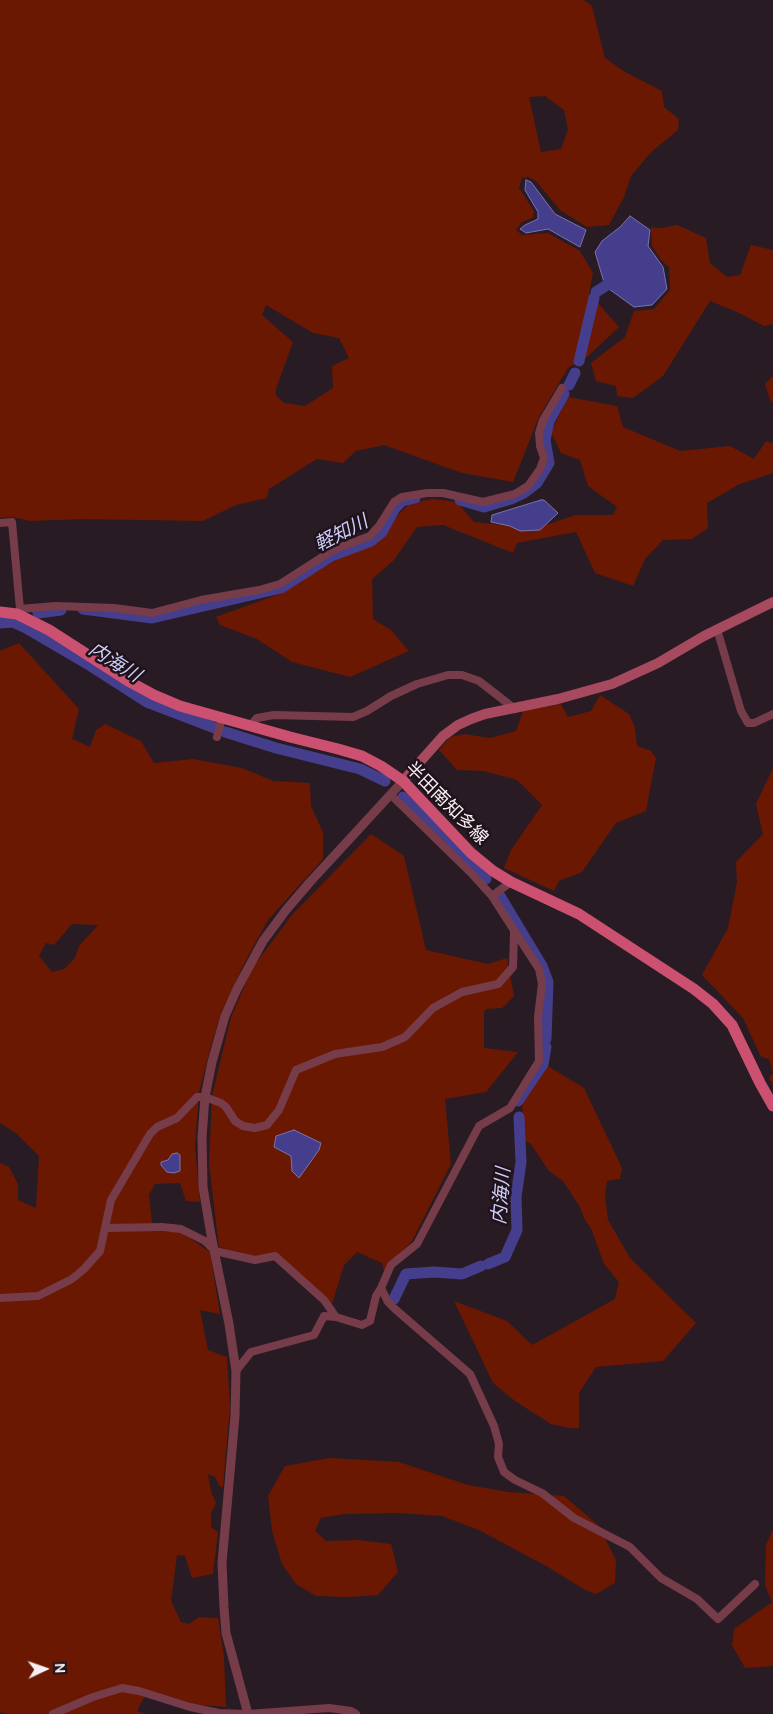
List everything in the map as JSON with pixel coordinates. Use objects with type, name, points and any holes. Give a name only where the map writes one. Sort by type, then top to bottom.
[{"type":"main road","points":[[403,781],[428,751],[443,736],[458,725],[485,714],[515,709],[599,688],[626,678],[658,663],[717,629],[773,602]]},
{"type":"main road","name":"半田南知多線","points":[[0,612],[19,612],[130,682],[180,706],[362,756],[381,766],[403,781],[471,853],[493,871],[511,882],[579,914],[694,989],[713,1004],[732,1024],[773,1106]]},
{"type":"street","points":[[0,523],[12,522],[19,612],[56,606],[114,608],[152,613],[201,600],[259,590],[280,584],[333,550],[370,536],[379,526],[394,502],[402,497],[427,493],[443,493],[483,502],[515,494],[528,486],[540,469],[544,458],[540,439],[543,420],[562,388]]},
{"type":"street","points":[[717,629],[741,711],[748,723],[754,723],[773,714]]},
{"type":"street","points":[[250,726],[258,718],[274,716],[354,717],[417,684],[448,675],[462,675],[479,681],[515,709]]},
{"type":"street","points":[[218,737],[222,718]]},
{"type":"street","points":[[248,1714],[226,1633],[222,1563],[235,1416],[236,1371],[203,1187],[202,1138],[205,1097],[212,1062],[225,1016],[263,941],[310,882],[403,781]]},
{"type":"street","points":[[236,1371],[251,1352],[314,1335],[324,1316],[336,1317],[362,1325],[370,1321],[376,1296],[391,1264],[416,1244],[479,1126],[510,1108],[539,1061],[538,1017],[542,984],[539,969],[514,933],[492,896],[473,875],[390,795]]},
{"type":"street","points":[[492,896],[511,882]]},
{"type":"street","points":[[0,1298],[38,1296],[72,1279],[84,1269],[100,1251],[111,1200],[150,1134],[177,1118],[196,1097],[205,1097],[221,1103],[239,1125],[250,1128],[267,1125],[279,1110],[296,1070],[335,1054],[382,1047],[405,1037],[433,1008],[462,992],[498,984],[513,967],[514,933]]},
{"type":"street","points":[[106,1228],[162,1227],[181,1229],[205,1241],[215,1251],[256,1260],[275,1256],[324,1300],[336,1317]]},
{"type":"street","points":[[381,1288],[388,1302],[395,1310],[470,1374],[494,1426],[499,1444],[498,1457],[504,1472],[515,1480],[542,1493],[574,1518],[630,1547],[661,1578],[707,1606],[718,1619],[755,1584]]},
{"type":"street","points":[[54,1714],[93,1697],[122,1688],[219,1713],[248,1714],[329,1708],[351,1711],[356,1714]]},
{"type":"shaded area","points":[[0,0],[584,0],[592,6],[605,58],[625,72],[662,91],[664,107],[679,119],[678,130],[650,153],[631,176],[624,197],[609,225],[587,227],[560,210],[536,181],[528,177],[522,178],[519,188],[534,211],[533,218],[522,222],[516,230],[522,235],[548,233],[580,251],[593,273],[589,293],[619,327],[587,357],[568,368],[539,417],[513,482],[462,473],[384,445],[356,451],[343,463],[317,459],[269,489],[267,498],[236,505],[203,521],[83,519],[30,521],[13,517],[0,518]],"holes":[[[545,96],[564,110],[568,130],[561,149],[541,152],[529,97]],[[266,305],[313,333],[339,338],[349,358],[332,366],[333,388],[305,406],[284,403],[276,395],[276,389],[293,342],[262,315]]]},
{"type":"shaded area","points":[[526,180],[531,182],[555,214],[586,230],[580,247],[548,229],[526,233],[520,229],[538,219],[538,212],[525,190]]},
{"type":"shaded area","points":[[630,216],[650,230],[648,246],[663,267],[667,289],[652,305],[634,307],[609,289],[603,279],[595,252],[602,241],[620,227]]},
{"type":"shaded area","points":[[677,225],[706,238],[710,263],[727,277],[740,275],[751,245],[773,250],[773,324],[764,326],[710,301],[663,376],[633,398],[617,396],[616,386],[596,381],[591,363],[625,337],[634,311],[654,309],[670,290],[669,267],[661,260],[652,246],[651,227],[662,228]]},
{"type":"shaded area","points":[[773,376],[773,403],[770,400],[765,384]]},
{"type":"shaded area","points":[[568,397],[617,406],[623,427],[680,451],[730,446],[754,459],[766,441],[773,443],[773,473],[740,484],[707,503],[708,528],[692,539],[663,540],[645,559],[633,586],[595,573],[576,532],[517,543],[513,553],[443,525],[417,527],[394,560],[372,579],[373,619],[391,630],[409,651],[350,677],[292,662],[257,639],[220,625],[216,617],[282,593],[327,564],[373,544],[384,535],[393,520],[410,503],[433,499],[457,502],[474,522],[512,526],[549,524],[576,515],[613,515],[617,507],[588,486],[580,460],[561,453],[551,432]]},
{"type":"shaded area","points":[[544,500],[558,513],[540,530],[520,531],[510,526],[491,522],[492,515]]},
{"type":"shaded area","points":[[19,643],[79,709],[72,739],[90,747],[96,730],[105,724],[141,741],[154,763],[193,759],[242,768],[273,781],[310,783],[311,806],[323,832],[323,859],[268,920],[245,962],[221,1013],[199,1092],[195,1146],[200,1202],[186,1201],[180,1183],[155,1184],[149,1195],[153,1232],[179,1231],[210,1252],[220,1314],[200,1310],[208,1350],[227,1357],[230,1407],[223,1487],[220,1487],[215,1477],[208,1474],[211,1492],[216,1503],[211,1513],[211,1527],[218,1532],[213,1574],[192,1578],[185,1556],[177,1555],[171,1601],[181,1622],[189,1624],[199,1617],[218,1618],[224,1657],[226,1707],[191,1704],[148,1690],[137,1711],[145,1714],[8,1714],[0,1712],[0,1163],[9,1167],[18,1184],[18,1200],[36,1208],[39,1156],[17,1134],[0,1123],[0,651]],"holes":[[[72,924],[98,925],[79,946],[75,958],[64,969],[52,972],[39,956],[46,943],[54,945]]]},
{"type":"shaded area","points":[[600,695],[629,714],[635,727],[637,746],[651,751],[656,758],[646,811],[616,823],[582,872],[559,881],[554,891],[504,868],[511,850],[542,805],[517,780],[484,771],[457,770],[439,750],[450,737],[464,734],[490,738],[516,731],[523,711],[561,704],[568,717],[591,711]]},
{"type":"shaded area","points":[[773,768],[773,1073],[769,1059],[761,1057],[743,1018],[702,975],[728,928],[737,882],[736,862],[763,834],[756,804]]},
{"type":"shaded area","points":[[371,834],[404,856],[426,950],[488,964],[507,958],[514,996],[502,1008],[484,1011],[484,1048],[518,1052],[486,1092],[445,1099],[451,1164],[412,1241],[384,1271],[382,1263],[357,1252],[344,1265],[331,1307],[276,1254],[255,1257],[219,1247],[209,1164],[212,1096],[231,1017],[253,967],[292,915]]},
{"type":"shaded area","points":[[546,1065],[584,1088],[622,1168],[620,1179],[607,1181],[605,1195],[608,1220],[630,1258],[696,1323],[663,1361],[596,1367],[579,1393],[579,1428],[551,1424],[515,1401],[493,1383],[454,1301],[507,1321],[532,1345],[615,1299],[619,1282],[604,1264],[591,1228],[585,1220],[580,1207],[563,1181],[549,1171],[531,1144],[524,1140],[522,1101]]},
{"type":"shaded area","points":[[773,1073],[773,1085],[769,1078]]},
{"type":"shaded area","points":[[294,1130],[321,1143],[319,1150],[299,1178],[292,1171],[291,1156],[274,1147],[276,1136]]},
{"type":"shaded area","points":[[177,1153],[180,1155],[180,1171],[174,1173],[167,1172],[161,1165],[161,1162],[168,1160],[172,1154]]},
{"type":"shaded area","points":[[329,1458],[399,1462],[468,1485],[509,1492],[564,1496],[598,1525],[616,1560],[615,1583],[596,1594],[585,1590],[548,1567],[479,1530],[442,1516],[399,1513],[344,1514],[321,1518],[315,1531],[326,1541],[358,1540],[391,1544],[398,1572],[378,1595],[349,1597],[316,1596],[296,1584],[282,1564],[272,1531],[268,1496],[285,1466]]},
{"type":"shaded area","points":[[773,1529],[773,1666],[745,1668],[732,1645],[734,1629],[772,1602],[765,1585],[766,1545]]},
{"type":"waterway","name":"軽知川","points":[[596,292],[607,285]]},
{"type":"waterway","name":"軽知川","points":[[579,361],[594,298]]},
{"type":"waterway","name":"軽知川","points":[[569,385],[575,373]]},
{"type":"waterway","name":"軽知川","points":[[460,500],[484,507],[511,499],[524,493],[537,483],[549,463],[545,440],[549,421],[564,394]]},
{"type":"waterway","name":"軽知川","points":[[83,609],[152,618],[281,588],[331,556],[371,541],[382,532],[395,508],[402,501],[415,498]]},
{"type":"waterway","name":"軽知川","points":[[38,613],[61,610]]},
{"type":"waterway","name":"内海川","points":[[0,623],[13,622],[26,628],[147,702],[215,728]]},
{"type":"waterway","name":"内海川","points":[[225,732],[276,748],[360,769],[385,781]]},
{"type":"waterway","name":"内海川","points":[[403,797],[486,879]]},
{"type":"waterway","name":"内海川","points":[[500,896],[542,966],[548,982],[546,1039]]},
{"type":"waterway","name":"内海川","points":[[518,1101],[543,1064],[546,1047]]},
{"type":"waterway","name":"内海川","points":[[488,1264],[505,1257],[517,1230],[516,1197],[521,1162],[519,1117]]},
{"type":"waterway","name":"内海川","points":[[394,1299],[406,1274],[434,1272],[462,1274],[481,1266]]}]
